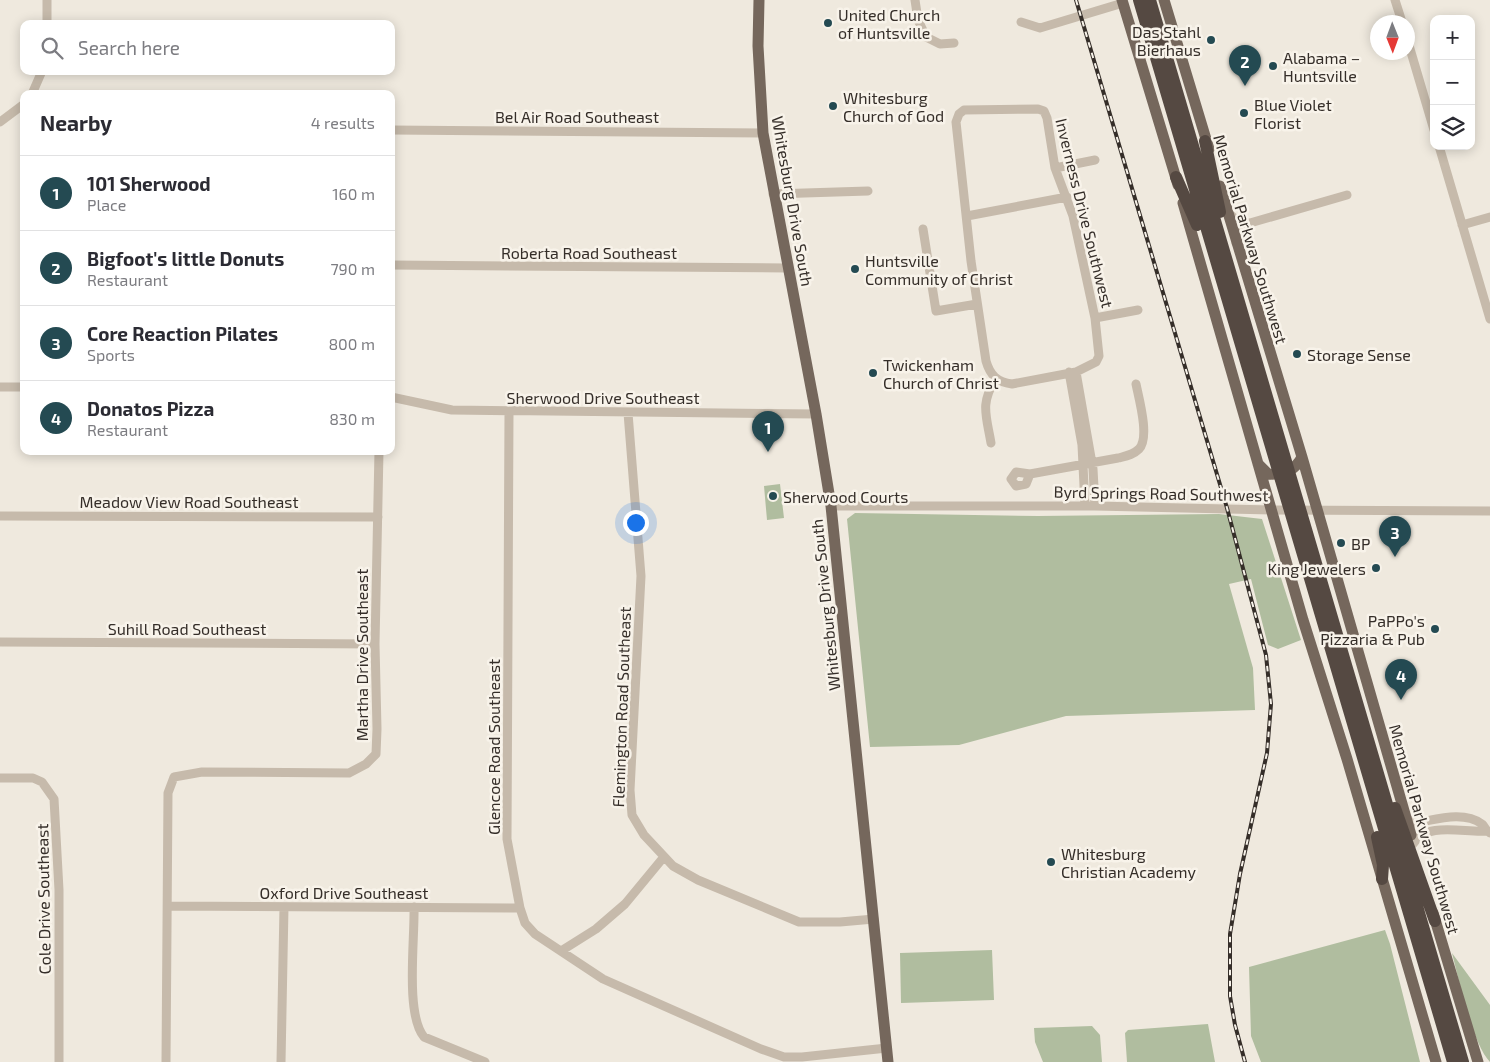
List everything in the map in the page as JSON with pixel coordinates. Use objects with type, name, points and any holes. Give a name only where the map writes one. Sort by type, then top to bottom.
[{"type":"highway","name":"Memorial Parkway Southwest","points":[[1139,0],[1278,453],[1453,1062]]},
{"type":"highway","name":"Memorial Parkway Southwest","points":[[1150,0],[1233,302]]},
{"type":"highway","points":[[1205,141],[1233,302]]},
{"type":"highway","points":[[1176,177],[1200,232],[1218,286],[1233,302]]},
{"type":"highway","name":"Memorial Parkway Southwest","points":[[1364,750],[1463,1062]]},
{"type":"highway","points":[[1364,750],[1360,769],[1383,865],[1382,879]]},
{"type":"highway","points":[[1364,750],[1379,764],[1435,921]]},
{"type":"main road","name":"Whitesburg Drive South","points":[[759,0],[758,46],[763,133],[816,414],[831,506],[888,1062]]},
{"type":"main road","name":"Memorial Parkway Southwest","points":[[1165,0],[1205,141],[1302,457],[1435,921],[1478,1060]]},
{"type":"main road","points":[[1123,1],[1176,177],[1258,464],[1436,1062]]},
{"type":"main road","points":[[1258,464],[1268,474],[1282,473],[1296,466],[1302,457]]},
{"type":"main road","points":[[1286,557],[1290,550],[1310,545],[1324,549],[1330,556]]},
{"type":"main road","points":[[1431,1062],[1432,1050]]},
{"type":"street","points":[[47,0],[47,20]]},
{"type":"street","points":[[915,0],[918,20],[926,37],[940,44],[954,43]]},
{"type":"street","points":[[1395,0],[1400,15]]},
{"type":"street","points":[[1022,22],[1040,28],[1123,1]]},
{"type":"street","points":[[1413,60],[1430,116]]},
{"type":"street","points":[[34,90],[40,75]]},
{"type":"street","points":[[0,122],[20,107]]},
{"type":"street","name":"Inverness Drive Southwest","points":[[1038,109],[1044,111],[1047,118],[1055,168],[1066,197],[1079,241],[1095,318],[1099,356],[1096,362],[1073,372],[1012,384],[1002,383],[989,372],[986,361],[970,261],[967,216],[956,122],[959,114],[964,110],[1038,109]]},
{"type":"street","name":"Bel Air Road Southeast","points":[[395,130],[763,133]]},
{"type":"street","points":[[1440,150],[1490,319]]},
{"type":"street","points":[[1055,168],[1095,160]]},
{"type":"street","points":[[773,194],[868,192]]},
{"type":"street","points":[[1227,212],[1239,222],[1250,223],[1347,195]]},
{"type":"street","points":[[967,216],[1066,197]]},
{"type":"street","points":[[1462,225],[1490,217]]},
{"type":"street","points":[[1236,244],[1240,233],[1250,223]]},
{"type":"street","points":[[923,229],[936,311],[977,304]]},
{"type":"street","name":"Roberta Road Southeast","points":[[395,266],[787,268]]},
{"type":"street","points":[[1095,318],[1138,310]]},
{"type":"street","points":[[1073,372],[1095,506]]},
{"type":"street","points":[[991,442],[984,403],[986,394],[996,378]]},
{"type":"street","points":[[1030,474],[1132,454],[1141,448],[1145,437],[1136,384]]},
{"type":"street","points":[[0,387],[20,388]]},
{"type":"street","name":"Sherwood Drive Southeast","points":[[395,398],[452,410],[816,414]]},
{"type":"street","name":"Glencoe Road Southeast","points":[[509,412],[507,839],[520,908],[525,923],[535,934],[603,979],[761,1049],[784,1057],[802,1057],[887,1048]]},
{"type":"street","name":"Flemington Road Southeast","points":[[628,413],[640,576],[631,798],[632,815],[644,836],[663,858],[698,880],[799,922],[840,922],[874,919]]},
{"type":"street","name":"Martha Drive Southeast","points":[[166,1062],[168,793],[174,777],[202,772],[349,773],[366,764],[376,754],[375,644],[379,455]]},
{"type":"street","points":[[1085,506],[1088,464]]},
{"type":"street","name":"Byrd Springs Road Southwest","points":[[831,506],[1095,506],[1272,510],[1490,511]]},
{"type":"street","name":"Meadow View Road Southeast","points":[[0,516],[378,517]]},
{"type":"street","name":"Suhill Road Southeast","points":[[0,642],[375,644]]},
{"type":"street","name":"Cole Drive Southeast","points":[[0,778],[33,778],[42,782],[54,800],[59,890],[59,1062]]},
{"type":"street","points":[[1405,817],[1415,822],[1442,817],[1466,818],[1482,824],[1488,832]]},
{"type":"street","points":[[1413,844],[1417,837],[1425,833],[1452,830],[1488,832]]},
{"type":"street","points":[[561,951],[596,929],[625,904],[663,858]]},
{"type":"street","name":"Oxford Drive Southeast","points":[[168,906],[520,908]]},
{"type":"street","points":[[281,1062],[284,907]]},
{"type":"street","points":[[414,907],[413,996],[417,1028],[424,1037],[484,1062]]},
{"type":"green space","name":"Sherwood Courts","points":[[780,484],[784,518],[767,520],[764,486]]},
{"type":"green space","points":[[855,513],[1038,516],[1219,514],[1262,519],[1301,640],[1278,649],[1268,645],[1251,579],[1229,584],[1253,668],[1255,710],[1066,716],[959,745],[870,747],[847,519]]},
{"type":"green space","points":[[1385,930],[1420,1062],[1261,1062],[1251,1036],[1249,967]]},
{"type":"green space","points":[[992,950],[994,1000],[901,1003],[900,953]]},
{"type":"green space","points":[[1452,953],[1490,1005],[1490,1062],[1477,1041],[1462,994]]},
{"type":"green space","points":[[1208,1024],[1215,1062],[1127,1062],[1125,1033],[1128,1030]]},
{"type":"green space","points":[[1092,1026],[1100,1035],[1102,1062],[1043,1062],[1035,1042],[1034,1028]]},
{"type":"railway","points":[[1076,0],[1227,508],[1266,655],[1271,704],[1267,753],[1240,874],[1230,934],[1230,996],[1235,1025],[1245,1062]]},
{"type":"place","name":"United Church of Huntsville","points":[[828,23]]},
{"type":"place","name":"Das Stahl Bierhaus","points":[[1211,40]]},
{"type":"place","name":"Alabama – Huntsville","points":[[1273,66]]},
{"type":"place","name":"Bigfoot's little Donuts","points":[[1245,86]]},
{"type":"place","name":"Whitesburg Church of God","points":[[833,106]]},
{"type":"place","name":"Blue Violet Florist","points":[[1244,113]]},
{"type":"place","name":"Huntsville Community of Christ","points":[[855,269]]},
{"type":"place","name":"Storage Sense","points":[[1297,354]]},
{"type":"place","name":"Twickenham Church of Christ","points":[[873,373]]},
{"type":"place","name":"101 Sherwood","points":[[768,452]]},
{"type":"place","name":"Sherwood Courts","points":[[773,496]]},
{"type":"place","name":"BP","points":[[1341,543]]},
{"type":"place","name":"Core Reaction Pilates","points":[[1395,557]]},
{"type":"place","name":"King Jewelers","points":[[1376,568]]},
{"type":"place","name":"PaPPo's Pizzaria & Pub","points":[[1435,629]]},
{"type":"place","name":"Donatos Pizza","points":[[1401,700]]},
{"type":"place","name":"Whitesburg Christian Academy","points":[[1051,862]]}]
